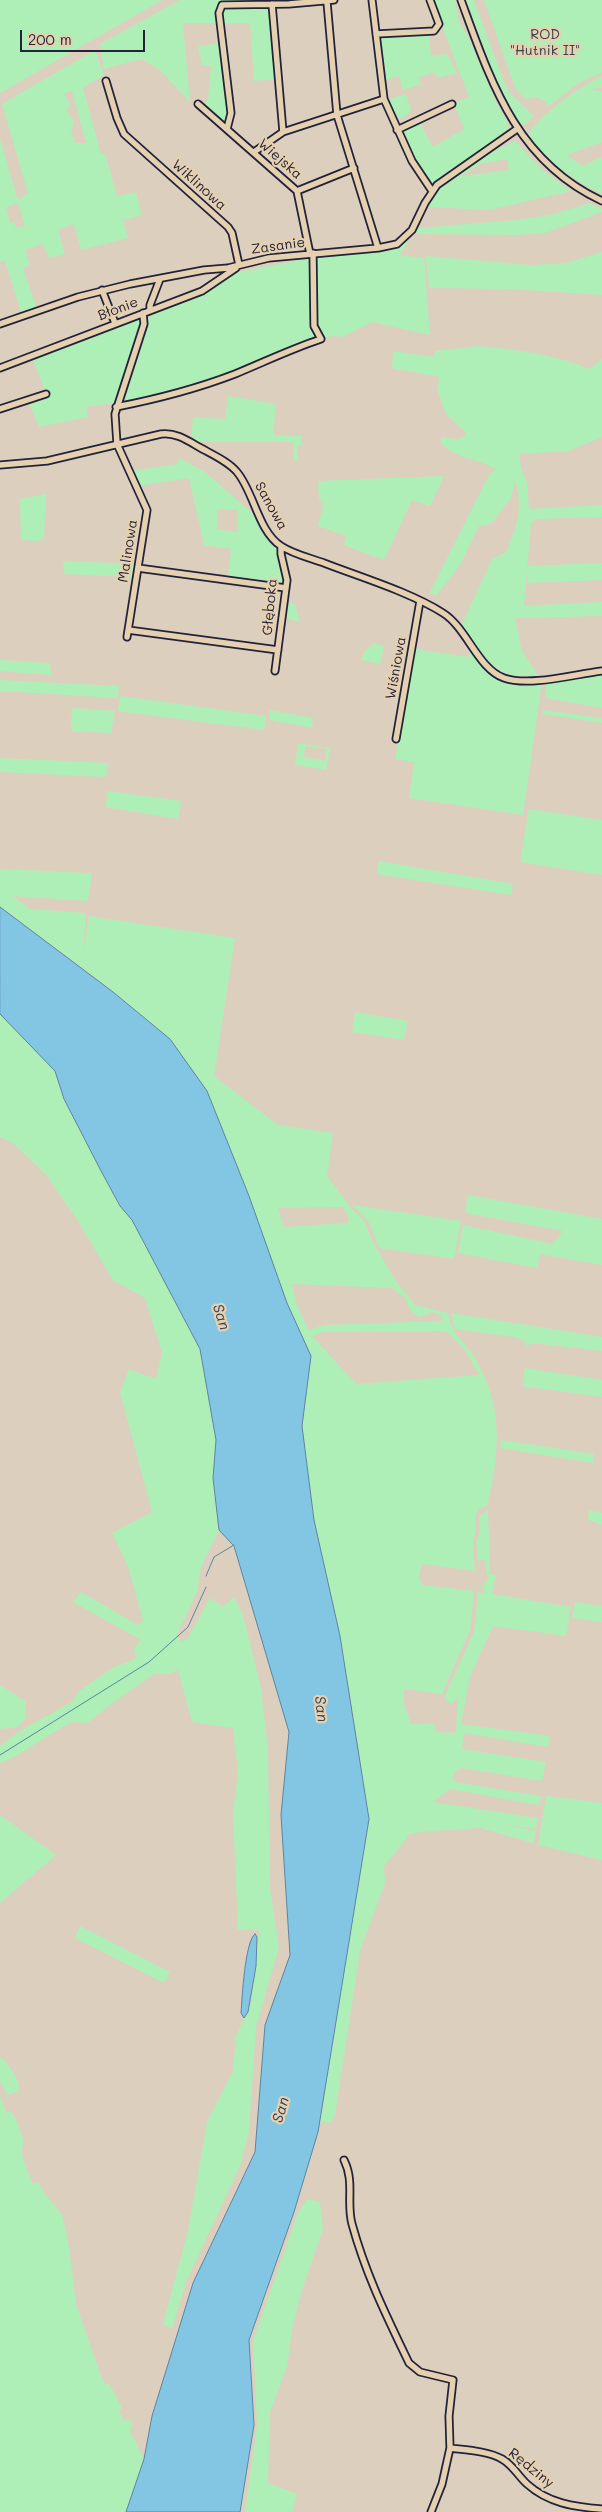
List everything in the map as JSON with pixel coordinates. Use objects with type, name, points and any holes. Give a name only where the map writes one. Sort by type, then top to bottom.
[{"type":"street","points":[[227,129],[230,123],[230,106],[220,8],[226,4],[327,2],[334,0]]},
{"type":"street","points":[[372,0],[384,99],[412,161],[432,191]]},
{"type":"street","points":[[376,34],[430,32],[437,29],[438,24],[430,0]]},
{"type":"street","points":[[461,0],[495,90],[517,129],[551,168],[580,189],[602,201]]},
{"type":"street","points":[[327,2],[337,115],[378,248]]},
{"type":"street","points":[[272,4],[283,132]]},
{"type":"street","name":"Wiklinowa","points":[[106,82],[124,134],[228,227],[232,233],[239,265]]},
{"type":"street","points":[[254,152],[283,132],[384,99]]},
{"type":"street","name":"Wiejska","points":[[116,407],[174,395],[235,374],[291,349],[321,339],[314,326],[311,254],[297,191],[198,104]]},
{"type":"street","points":[[397,130],[452,104]]},
{"type":"street","name":"Zasanie","points":[[0,324],[102,290],[269,258],[378,248],[397,244],[410,234],[432,191],[450,174],[517,129]]},
{"type":"street","points":[[297,191],[354,168]]},
{"type":"street","name":"Błonie","points":[[0,368],[211,286],[239,265]]},
{"type":"street","points":[[150,310],[150,305],[160,279]]},
{"type":"street","points":[[102,290],[115,323]]},
{"type":"street","points":[[117,444],[116,407],[144,324],[143,313]]},
{"type":"street","points":[[0,409],[46,394]]},
{"type":"street","name":"Sanowa","points":[[0,465],[47,461],[117,444],[140,441],[161,434],[173,434],[189,441],[229,465],[241,477],[258,514],[281,546],[420,601],[449,618],[488,666],[498,675],[510,680],[524,681],[602,671]]},
{"type":"street","name":"Malinowa","points":[[117,444],[147,510],[127,637]]},
{"type":"street","name":"Głęboka","points":[[275,671],[287,580],[281,546]]},
{"type":"street","points":[[138,568],[286,588]]},
{"type":"street","name":"Wiśniowa","points":[[396,739],[420,601]]},
{"type":"street","points":[[128,630],[278,650]]},
{"type":"street","points":[[344,2160],[350,2177],[350,2219],[364,2266],[409,2363],[420,2372],[453,2380],[449,2416],[450,2448],[442,2484],[432,2512]]},
{"type":"street","name":"Rędziny","points":[[450,2448],[503,2460],[528,2484],[553,2501],[573,2506],[602,2509]]},
{"type":"green space","points":[[0,0],[162,0],[0,93]]},
{"type":"green space","points":[[180,0],[320,1],[225,2],[218,23],[183,23],[190,102],[159,69],[141,59],[104,69],[100,44]]},
{"type":"green space","points":[[432,0],[455,0],[459,22],[467,34],[496,102],[508,123],[508,128],[501,137],[446,174],[431,187],[411,155],[400,131],[419,121],[433,147],[464,129],[454,103],[469,97]]},
{"type":"green space","points":[[466,0],[474,0],[509,92],[533,115],[530,120],[522,125],[517,122],[499,89]]},
{"type":"green space","name":"ROD \"Hutnik II\"","points":[[484,0],[602,0],[602,72],[577,84],[552,104],[549,105],[538,97],[526,99],[516,90]]},
{"type":"green space","points":[[225,6],[271,6],[277,79],[254,81],[250,23],[221,23],[222,8]]},
{"type":"green space","points":[[429,35],[431,56],[447,54],[457,73],[437,78],[435,72],[419,77],[421,84],[403,90],[399,76],[386,80],[380,37]]},
{"type":"green space","points":[[221,43],[229,106],[228,121],[224,123],[205,104],[208,99],[211,66],[202,65],[198,46]]},
{"type":"green space","points":[[95,50],[104,75],[83,88],[101,154],[105,153],[117,196],[136,192],[142,215],[123,220],[128,238],[81,250],[74,224],[58,230],[65,254],[49,258],[43,244],[25,250],[30,265],[23,268],[37,309],[22,315],[5,261],[0,262],[0,139],[18,200],[28,193],[2,104]],"holes":[[[72,91],[86,143],[75,143],[71,131],[74,121],[67,111],[70,104],[64,94]],[[18,203],[25,226],[16,228],[14,222],[10,223],[6,207]]]},
{"type":"green space","points":[[602,76],[602,88],[590,89],[602,92],[602,142],[567,155],[582,166],[602,157],[602,194],[581,183],[551,162],[528,135],[541,119],[561,102],[583,86]]},
{"type":"green space","points":[[406,94],[411,111],[402,119],[395,116],[388,99]]},
{"type":"green space","points":[[515,141],[545,172],[571,191],[489,210],[426,207],[436,189],[454,173],[485,155]],"holes":[[[507,159],[509,170],[461,176],[481,164]]]},
{"type":"green space","points":[[590,203],[602,209],[602,212],[545,233],[517,235],[413,234],[417,228],[516,220],[550,215]]},
{"type":"green space","points":[[411,237],[400,255],[424,258],[430,335],[372,322],[340,338],[339,335],[312,342],[192,388],[119,405],[149,318],[154,311],[205,291],[233,273],[310,258],[311,311],[314,259],[317,256],[390,248]]},
{"type":"green space","points":[[602,252],[602,295],[510,289],[429,288],[426,256],[533,265],[566,263]]},
{"type":"green space","points":[[136,318],[140,320],[141,326],[115,403],[86,407],[88,417],[39,427],[27,398],[45,391],[32,357]]},
{"type":"green space","points":[[477,346],[534,353],[589,369],[602,359],[602,437],[568,451],[519,454],[521,468],[527,482],[529,509],[602,505],[602,517],[537,519],[531,523],[524,606],[602,602],[602,616],[515,618],[522,651],[538,675],[522,676],[498,670],[481,654],[456,620],[462,624],[492,559],[506,552],[518,517],[519,500],[515,481],[511,498],[491,524],[479,526],[460,565],[437,595],[429,594],[490,473],[496,469],[459,455],[441,443],[441,437],[456,439],[463,437],[466,433],[446,414],[437,389],[439,377],[392,368],[393,351],[434,357],[435,351]]},
{"type":"green space","points":[[228,396],[276,404],[273,435],[301,436],[301,445],[297,445],[298,460],[294,461],[293,442],[191,442],[193,417],[225,419]]},
{"type":"green space","points":[[179,458],[205,472],[260,520],[280,549],[285,585],[228,577],[231,549],[204,545],[189,478],[138,486],[132,471],[177,464]],"holes":[[[237,509],[237,532],[217,529],[217,510]]]},
{"type":"green space","points":[[444,476],[430,506],[412,500],[384,560],[344,545],[346,536],[318,526],[324,502],[319,500],[318,481]]},
{"type":"green space","points":[[46,494],[44,539],[37,541],[21,540],[20,499]]},
{"type":"green space","points":[[63,561],[136,564],[135,577],[64,574]]},
{"type":"green space","points":[[602,563],[602,580],[527,583],[527,566]]},
{"type":"green space","points":[[286,601],[295,604],[300,622],[283,617]]},
{"type":"green space","points":[[374,643],[384,646],[380,664],[361,660],[365,651]]},
{"type":"green space","points":[[470,648],[486,667],[500,678],[517,683],[542,682],[523,815],[409,798],[414,762],[395,759],[413,649],[469,657]]},
{"type":"green space","points":[[0,660],[50,663],[51,675],[0,671]]},
{"type":"green space","points":[[602,673],[602,708],[546,698],[546,681]]},
{"type":"green space","points":[[0,680],[119,686],[117,698],[0,691]]},
{"type":"green space","points":[[120,696],[266,716],[264,730],[118,711]]},
{"type":"green space","points":[[72,708],[115,711],[111,733],[71,731]]},
{"type":"green space","points":[[270,710],[313,718],[312,728],[269,720]]},
{"type":"green space","points":[[543,710],[602,718],[602,723],[542,714]]},
{"type":"green space","points":[[298,743],[330,748],[326,770],[295,765]],"holes":[[[305,746],[327,749],[325,761],[304,757]]]},
{"type":"green space","points":[[0,758],[108,763],[106,777],[0,772]]},
{"type":"green space","points":[[107,791],[182,801],[178,819],[106,807]]},
{"type":"green space","points":[[529,809],[602,820],[602,875],[520,862]]},
{"type":"green space","points":[[379,861],[513,884],[511,895],[377,874]]},
{"type":"green space","points":[[0,869],[92,873],[88,901],[13,896],[30,909],[86,913],[83,953],[89,916],[235,938],[214,1076],[278,1125],[333,1133],[327,1176],[351,1208],[363,1219],[374,1244],[397,1283],[415,1305],[448,1313],[449,1320],[455,1331],[475,1358],[491,1394],[497,1430],[497,1448],[487,1506],[480,1508],[476,1518],[473,1548],[475,1571],[422,1564],[419,1576],[422,1585],[474,1591],[470,1630],[442,1694],[404,1689],[404,1704],[411,1724],[434,1723],[436,1732],[456,1733],[458,1697],[452,1704],[445,1700],[445,1695],[474,1632],[478,1592],[485,1594],[482,1586],[489,1575],[487,1575],[484,1559],[478,1561],[476,1542],[480,1532],[479,1516],[488,1510],[490,1574],[496,1575],[492,1594],[571,1607],[566,1636],[493,1626],[470,1677],[461,1724],[550,1736],[548,1747],[464,1733],[462,1749],[546,1762],[542,1781],[463,1768],[457,1770],[453,1776],[454,1782],[541,1796],[539,1805],[450,1789],[433,1802],[538,1818],[536,1829],[503,1824],[536,1831],[533,1843],[480,1828],[420,1832],[410,1834],[384,1866],[385,1883],[360,1951],[335,2115],[330,2123],[320,2122],[369,1819],[340,1636],[314,1520],[302,1426],[310,1356],[170,1039],[97,979],[0,907]],"holes":[[[344,1207],[349,1219],[347,1223],[284,1227],[278,1208]],[[292,1284],[392,1288],[405,1298],[410,1310],[419,1317],[433,1312],[441,1315],[443,1321],[325,1325],[308,1330],[296,1302]],[[446,1331],[465,1350],[479,1375],[356,1384],[312,1336],[323,1332]]]},
{"type":"green space","points":[[355,1012],[408,1021],[404,1040],[352,1032]]},
{"type":"green space","points":[[0,1014],[55,1071],[64,1100],[120,1206],[132,1220],[200,1349],[216,1440],[213,1478],[219,1530],[201,1567],[197,1592],[177,1634],[181,1642],[188,1638],[210,1598],[223,1607],[234,1597],[243,1615],[261,1688],[268,1749],[270,1889],[279,1947],[256,2027],[249,2132],[240,2166],[186,2282],[172,2329],[163,2324],[188,2231],[207,2122],[233,2071],[236,2036],[251,2004],[259,1930],[238,1930],[233,1813],[238,1772],[233,1728],[192,1722],[178,1670],[168,1674],[154,1674],[107,1707],[88,1723],[74,1722],[67,1724],[16,1756],[0,1763],[0,1746],[18,1732],[72,1702],[78,1692],[114,1667],[136,1659],[134,1648],[141,1640],[73,1602],[81,1592],[138,1625],[143,1621],[128,1566],[112,1533],[152,1512],[120,1392],[129,1369],[156,1379],[162,1353],[145,1298],[113,1280],[78,1221],[47,1176],[13,1143],[0,1137]]},
{"type":"green space","points":[[468,1195],[602,1219],[602,1265],[540,1254],[537,1268],[458,1253],[463,1225],[553,1244],[563,1231],[465,1213]]},
{"type":"green space","points":[[352,1205],[461,1221],[454,1259],[379,1248],[369,1222]]},
{"type":"green space","points":[[451,1313],[602,1337],[602,1351],[533,1343],[527,1346],[523,1340],[515,1337],[455,1329]]},
{"type":"green space","points":[[525,1368],[602,1380],[602,1397],[522,1386]]},
{"type":"green space","points":[[501,1440],[594,1454],[593,1463],[500,1448]]},
{"type":"green space","points":[[589,1510],[602,1513],[602,1525],[588,1520]]},
{"type":"green space","points":[[575,1602],[602,1606],[602,1622],[572,1618]]},
{"type":"green space","points":[[0,1685],[26,1702],[25,1719],[18,1727],[0,1729]]},
{"type":"green space","points":[[546,1796],[602,1803],[602,1860],[538,1845]]},
{"type":"green space","points":[[0,1815],[56,1855],[0,1903]]},
{"type":"green space","points":[[80,1926],[170,1972],[164,1983],[75,1938]]},
{"type":"green space","points":[[0,2057],[16,2077],[19,2091],[7,2095],[0,2081]]},
{"type":"green space","points":[[0,2096],[6,2112],[11,2112],[16,2119],[23,2139],[22,2155],[32,2183],[38,2182],[62,2215],[68,2240],[76,2304],[101,2376],[106,2386],[108,2383],[110,2385],[122,2408],[119,2411],[124,2421],[128,2419],[132,2421],[130,2431],[144,2459],[126,2512],[0,2512]]},
{"type":"green space","points":[[307,2199],[320,2202],[323,2229],[302,2290],[292,2329],[287,2367],[270,2412],[268,2483],[297,2494],[292,2512],[245,2512],[257,2425],[253,2341],[298,2213]]},
{"type":"water","name":"San","points":[[0,907],[113,992],[170,1039],[207,1091],[249,1196],[287,1303],[311,1356],[302,1426],[314,1520],[340,1636],[369,1819],[318,2132],[294,2212],[249,2340],[254,2425],[240,2512],[126,2512],[144,2459],[152,2416],[193,2283],[255,2152],[265,2025],[290,1955],[281,1815],[289,1732],[234,1546],[219,1530],[213,1478],[216,1440],[200,1349],[132,1220],[120,1206],[100,1169],[64,1099],[55,1071],[0,1014]]},
{"type":"water","points":[[255,1934],[257,1937],[256,1966],[248,2012],[244,2018],[241,2013],[245,1970],[249,1947]]},
{"type":"waterway","points":[[206,1576],[214,1557],[234,1545]]},
{"type":"waterway","points":[[0,1755],[149,1662],[188,1627],[206,1587]]}]
